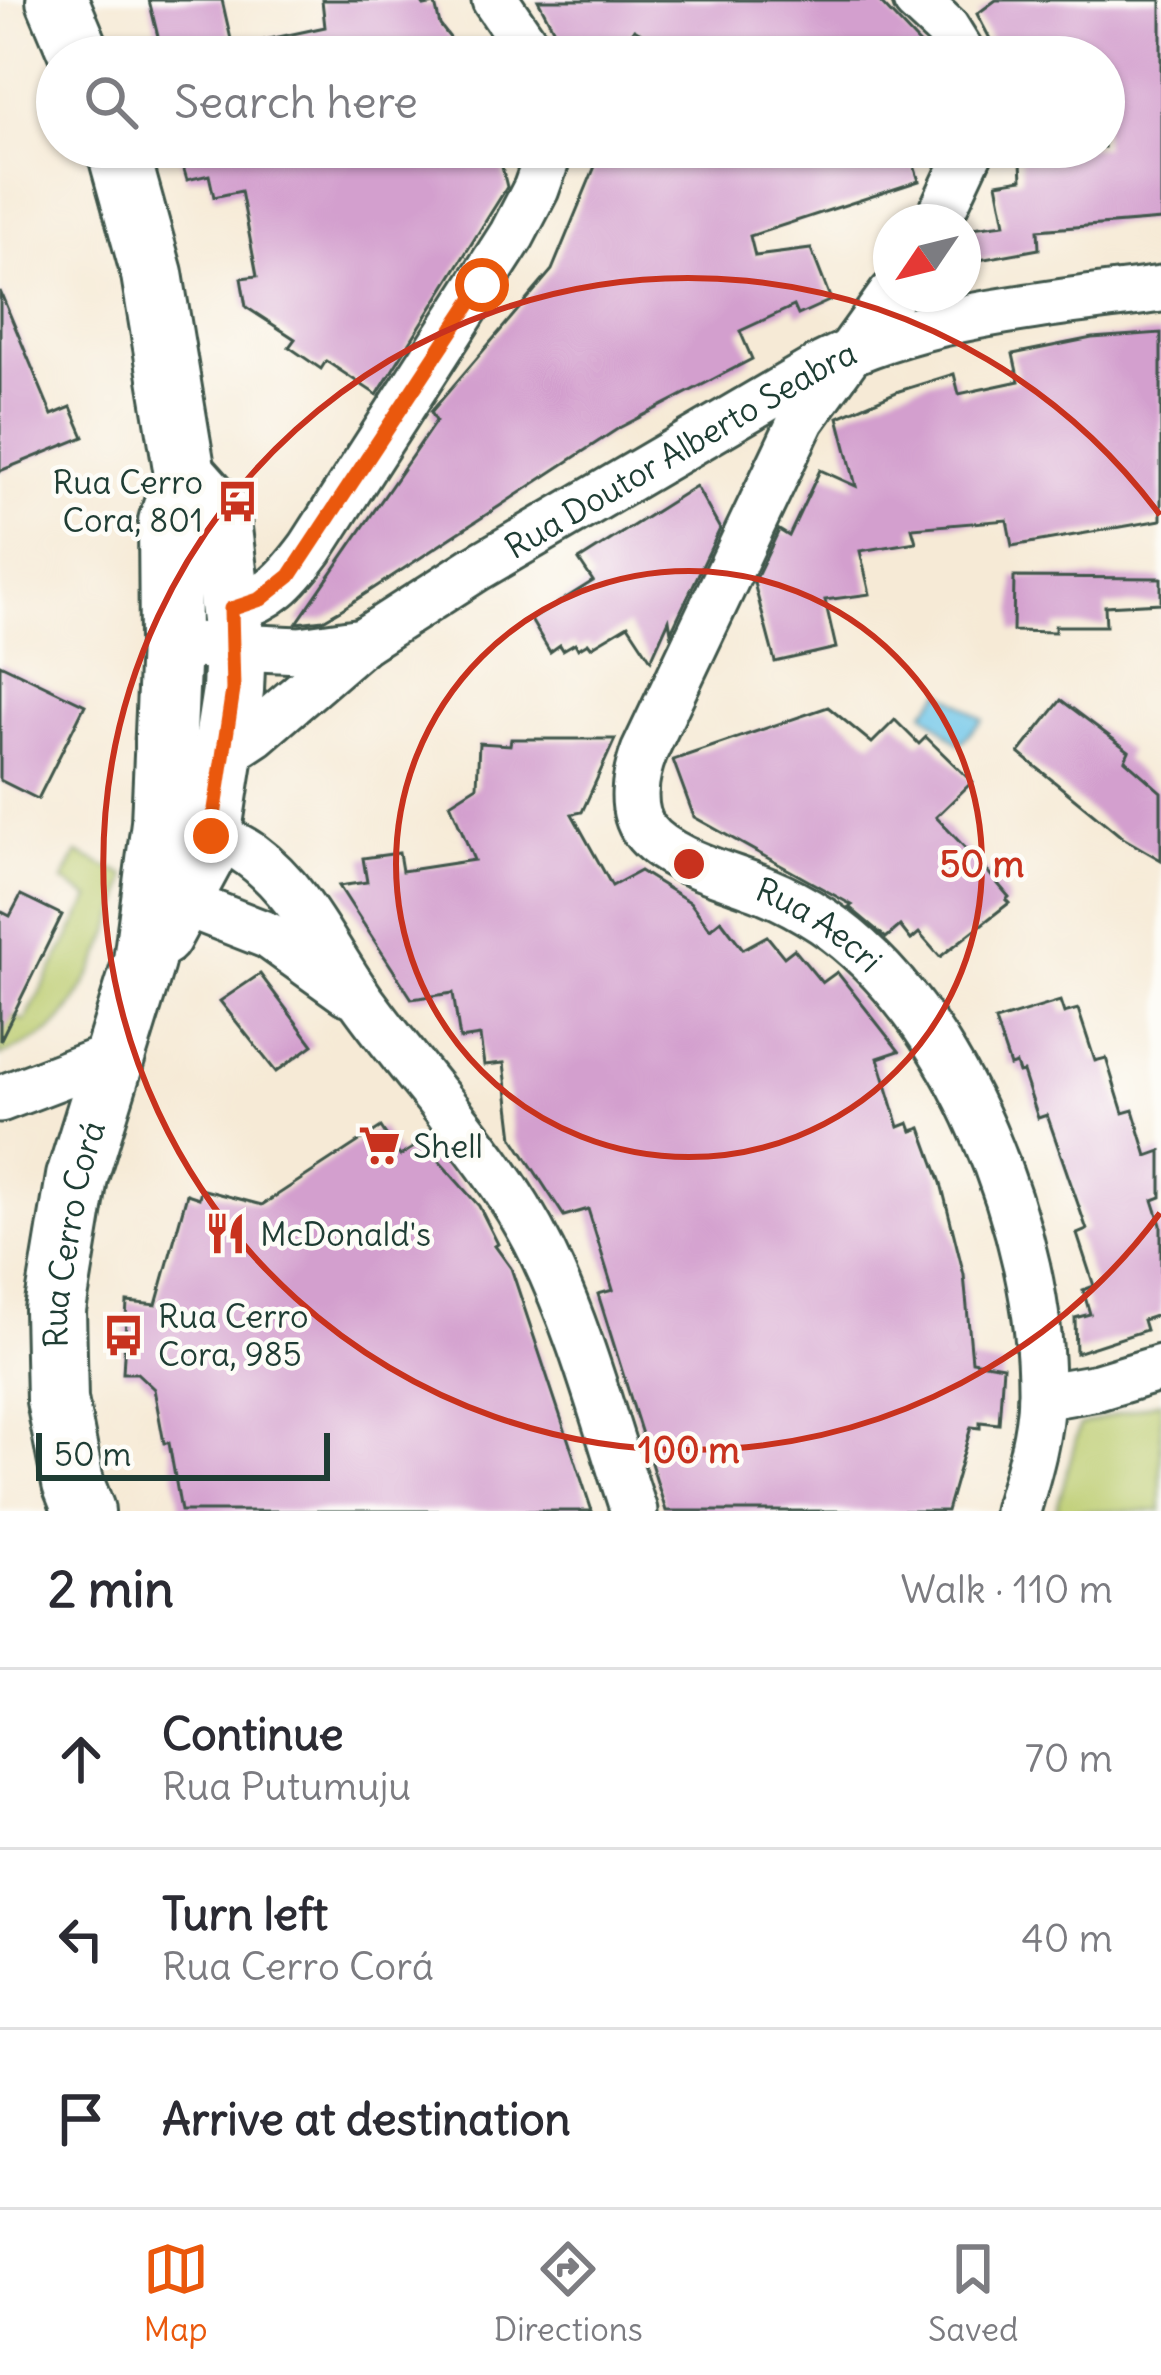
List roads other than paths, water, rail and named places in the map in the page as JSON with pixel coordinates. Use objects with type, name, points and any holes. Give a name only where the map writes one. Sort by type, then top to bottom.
[{"type":"main road","points":[[57,0],[72,36]]},
{"type":"main road","name":"Rua Cerro Corá","points":[[123,168],[152,274],[185,474],[169,522],[163,785],[177,868]]},
{"type":"main road","name":"Rua Cerro Corá","points":[[84,1511],[73,1483],[56,1400],[55,1310],[77,1177],[144,961],[223,758],[233,690],[233,627],[219,512],[185,474]]},
{"type":"main road","points":[[170,630],[233,627]]},
{"type":"street","points":[[495,0],[520,36]]},
{"type":"street","points":[[916,0],[951,36]]},
{"type":"street","points":[[233,627],[261,599],[280,588],[311,548],[512,235],[544,168]]},
{"type":"street","points":[[945,204],[962,168]]},
{"type":"street","name":"Rua Doutor Alberto Seabra","points":[[163,785],[223,758],[363,641],[475,569],[851,351],[910,332],[975,319],[1161,289]]},
{"type":"street","name":"Rua Aecri","points":[[879,312],[819,391],[780,460],[644,752],[637,770],[637,812],[645,831],[663,847],[769,891],[855,943],[916,1010],[956,1072],[990,1146],[1030,1291],[1041,1397],[1017,1511]]},
{"type":"street","name":"Rua Doutor Alberto Seabra","points":[[233,627],[300,650],[363,641]]},
{"type":"street","points":[[177,868],[250,854],[292,895],[364,1005],[461,1125],[540,1248],[560,1292],[634,1511]]},
{"type":"street","points":[[177,868],[364,1005]]},
{"type":"street","points":[[0,1099],[115,1055]]},
{"type":"street","points":[[1041,1397],[1098,1387],[1161,1368]]},
{"type":"water","points":[[942,691],[983,720],[959,744],[924,712]]},
{"type":"place","name":"Rua Cerro Cora, 801","points":[[237,501]]},
{"type":"place","name":"Shell","points":[[379,1146]]},
{"type":"place","name":"McDonald's","points":[[226,1234]]},
{"type":"place","name":"Rua Cerro Cora, 985","points":[[124,1335]]}]
